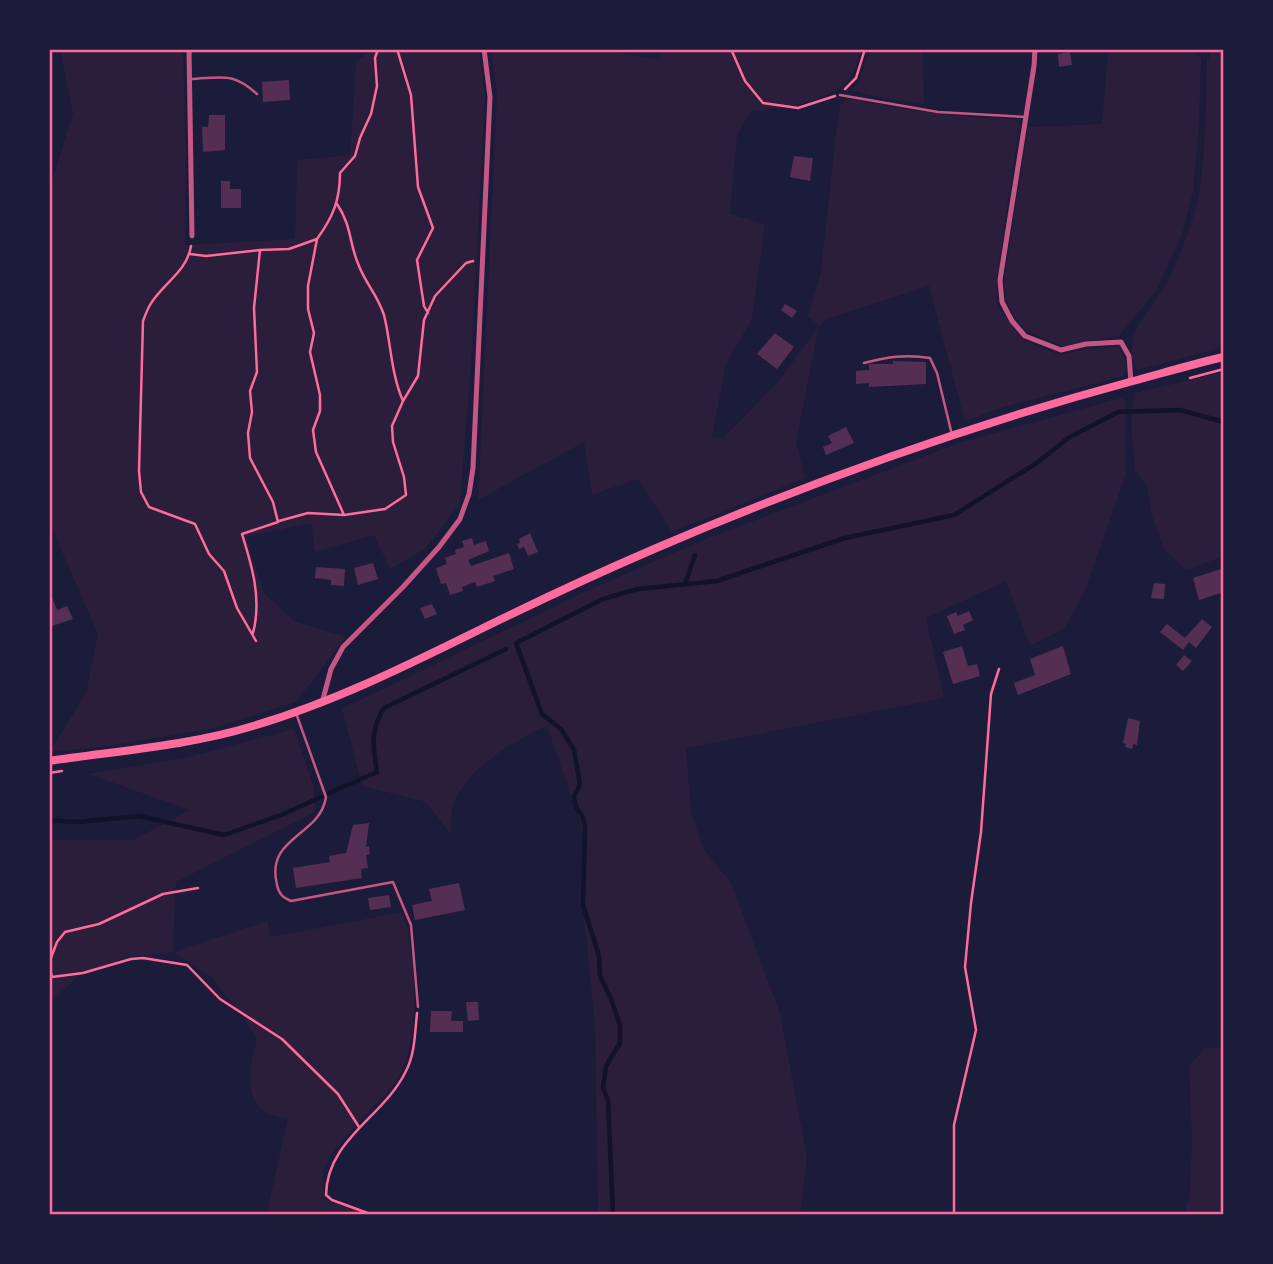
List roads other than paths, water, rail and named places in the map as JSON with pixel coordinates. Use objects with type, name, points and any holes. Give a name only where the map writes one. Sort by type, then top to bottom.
[{"type":"main road","points":[[49,761],[183,742],[248,728],[296,713],[402,669],[568,587],[656,548],[819,482],[952,435],[1087,393],[1224,357]]},
{"type":"street","points":[[189,49],[192,236]]},
{"type":"street","points":[[322,703],[331,669],[343,647],[439,547],[460,519],[469,494],[473,468],[490,97],[484,49]]},
{"type":"street","points":[[1035,49],[1000,279],[1002,302],[1012,321],[1025,336],[1061,350],[1086,344],[1121,342],[1129,356],[1131,382]]},
{"type":"lane","points":[[189,79],[242,80],[257,94]]},
{"type":"lane","points":[[840,95],[938,112],[1026,117]]},
{"type":"lane","points":[[864,363],[887,356],[915,355],[930,358],[937,373],[952,435]]},
{"type":"lane","points":[[296,713],[326,797],[325,806],[306,828],[282,849],[275,862],[280,894],[291,901],[393,882],[411,925],[418,1007]]},
{"type":"waterway","points":[[613,1215],[608,1100],[603,1088],[606,1066],[620,1043],[620,1025],[600,976],[599,956],[583,905],[585,828],[574,797],[580,784],[574,750],[561,729],[542,714],[516,643],[603,599],[638,589],[717,581],[845,538],[954,515],[1038,462],[1068,438],[1118,412],[1180,410],[1224,422]]},
{"type":"waterway","points":[[685,584],[695,555]]},
{"type":"waterway","points":[[329,793],[377,772],[374,739],[376,724],[384,708],[506,649]]},
{"type":"waterway","points":[[49,820],[77,822],[139,816],[224,835],[281,815],[321,797]]}]
